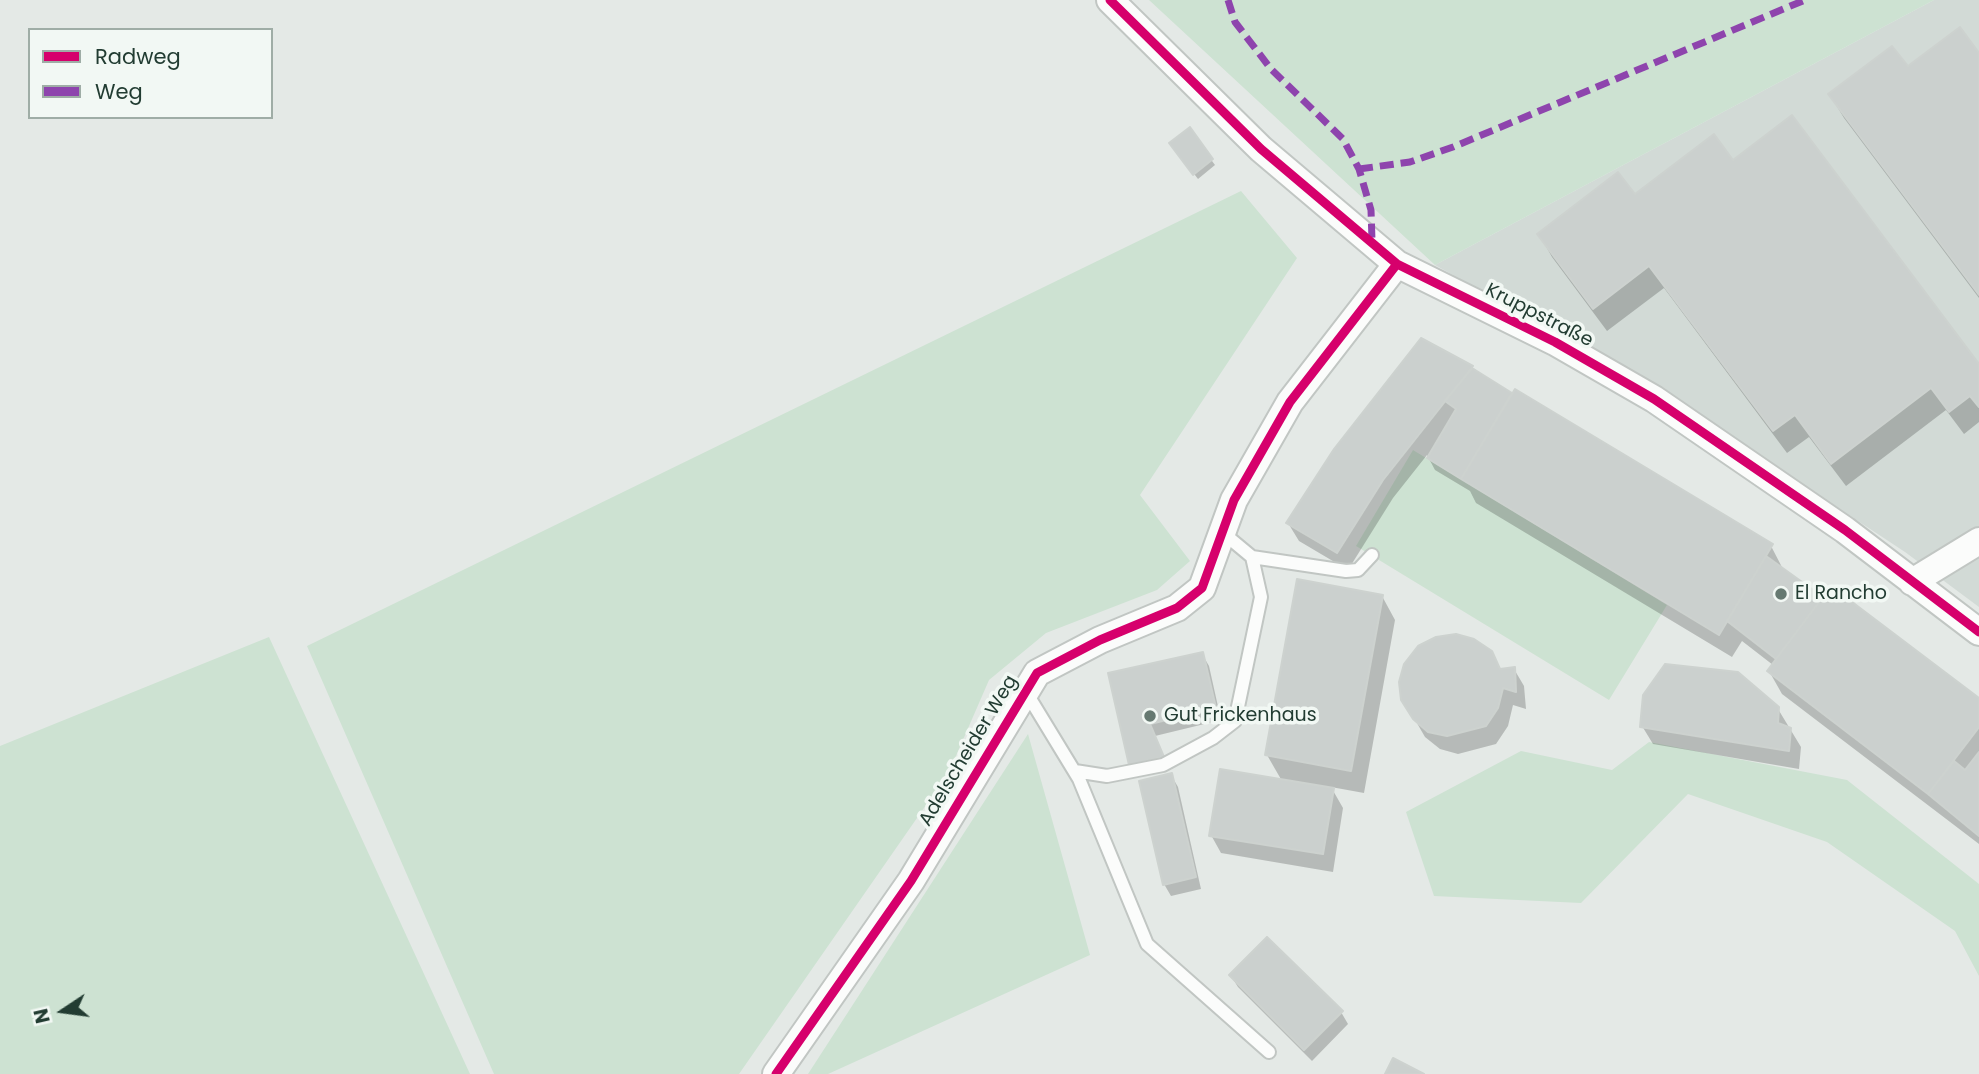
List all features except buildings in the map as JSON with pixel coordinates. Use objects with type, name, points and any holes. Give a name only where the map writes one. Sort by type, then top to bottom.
[{"type":"street","name":"Kruppstraße","points":[[1110,0],[1261,149],[1398,264],[1555,342],[1654,400],[1845,530],[1979,632]]},
{"type":"street","name":"Adelscheider Weg","points":[[776,1074],[911,881],[1037,673],[1100,640],[1177,608],[1202,589],[1234,500],[1290,402],[1398,264]]},
{"type":"street","points":[[1912,582],[1979,541]]},
{"type":"lane","points":[[1221,532],[1252,557],[1346,571],[1358,569],[1372,555]]},
{"type":"lane","points":[[1074,771],[1107,776],[1163,765],[1213,738],[1235,721],[1261,597],[1252,557]]},
{"type":"lane","points":[[1025,692],[1074,771],[1147,944],[1269,1052]]},
{"type":"shaded area","points":[[1934,0],[1979,0],[1979,607],[1905,552],[1655,387],[1435,265]]},
{"type":"green space","points":[[1149,0],[1934,0],[1435,265]]},
{"type":"green space","points":[[1241,191],[1297,258],[1140,495],[1190,561],[1157,590],[1046,633],[989,680],[949,772],[739,1074],[494,1074],[307,646]]},
{"type":"green space","points":[[1413,450],[1667,605],[1609,700],[1356,546]]},
{"type":"green space","points":[[269,637],[470,1074],[0,1074],[0,746]]},
{"type":"green space","points":[[1028,734],[1090,955],[828,1074],[808,1074]]},
{"type":"green space","points":[[1649,742],[1847,780],[1979,884],[1979,976],[1955,931],[1827,842],[1688,794],[1581,903],[1434,896],[1406,812],[1521,751],[1612,770]]},
{"type":"marked path","points":[[1228,0],[1235,22],[1271,69],[1343,139],[1359,169],[1371,210],[1372,240]]},
{"type":"marked path","points":[[1359,169],[1410,162],[1453,147],[1805,0]]},
{"type":"cycle path","points":[[1110,0],[1261,149],[1397,264],[1555,342],[1654,399],[1845,530],[1979,632]]},
{"type":"cycle path","points":[[776,1074],[911,881],[1037,673],[1100,640],[1177,608],[1202,588],[1234,500],[1290,402],[1397,264]]},
{"type":"place","name":"El Rancho","points":[[1781,594]]},
{"type":"place","name":"Gut Frickenhaus","points":[[1150,716]]}]
